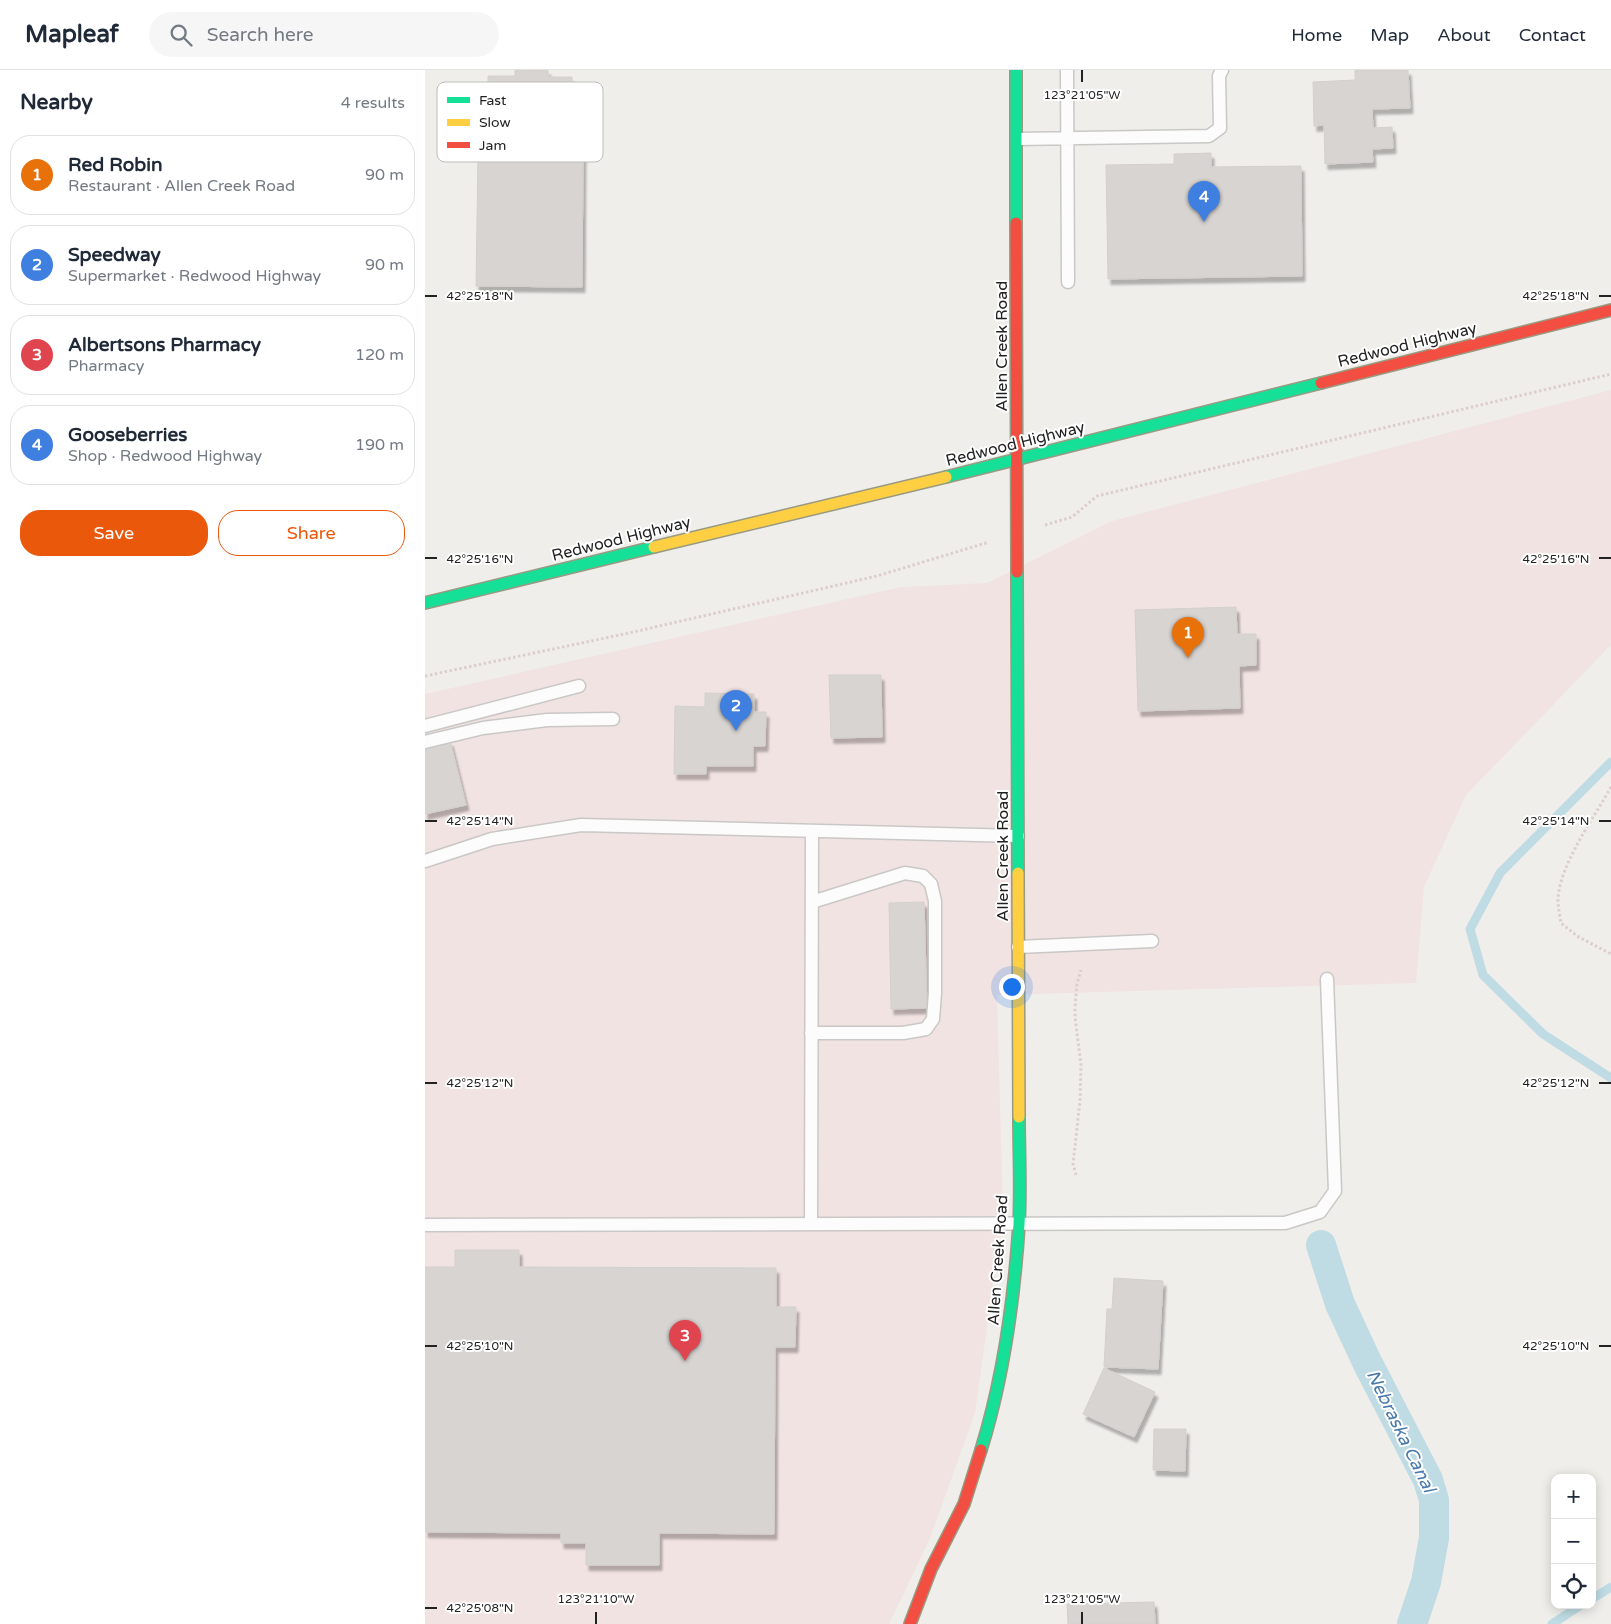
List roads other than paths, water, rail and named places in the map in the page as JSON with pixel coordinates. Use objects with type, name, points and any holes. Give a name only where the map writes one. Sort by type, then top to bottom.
[{"type":"main road","name":"Allen Creek Road","points":[[910,1624],[931,1569],[964,1504],[993,1410],[1010,1318],[1019,1223],[1016,70]]},
{"type":"main road","name":"Redwood Highway","points":[[425,603],[1018,459],[1611,310]]},
{"type":"lane","points":[[1067,70],[1068,282]]},
{"type":"lane","points":[[1017,139],[1209,136],[1220,128],[1219,76],[1223,70]]},
{"type":"lane","points":[[425,726],[579,686]]},
{"type":"lane","points":[[425,742],[483,728],[547,720],[613,719]]},
{"type":"lane","points":[[425,862],[492,839],[581,825],[1018,836]]},
{"type":"lane","points":[[811,1224],[812,832]]},
{"type":"lane","points":[[811,1033],[903,1033],[925,1029],[933,1019],[935,993],[935,901],[931,884],[923,876],[905,873],[812,902]]},
{"type":"lane","points":[[1018,947],[1152,941]]},
{"type":"lane","points":[[425,1225],[1285,1223],[1320,1212],[1335,1191],[1327,979]]},
{"type":"waterway","points":[[1611,762],[1500,873],[1470,929],[1483,975],[1543,1034],[1611,1078]]},
{"type":"waterway","name":"Nebraska Canal","points":[[1321,1245],[1340,1304],[1367,1362],[1428,1480],[1434,1500],[1434,1538],[1426,1582],[1412,1624]]},
{"type":"waterway","points":[[1596,1596],[1611,1587]]},
{"type":"waterway","points":[[1552,1624],[1575,1609]]},
{"type":"place","name":"Gooseberries","points":[[1204,222]]},
{"type":"place","name":"Red Robin","points":[[1188,658]]},
{"type":"place","name":"Speedway","points":[[736,731]]},
{"type":"place","name":"Albertsons Pharmacy","points":[[685,1361]]}]
